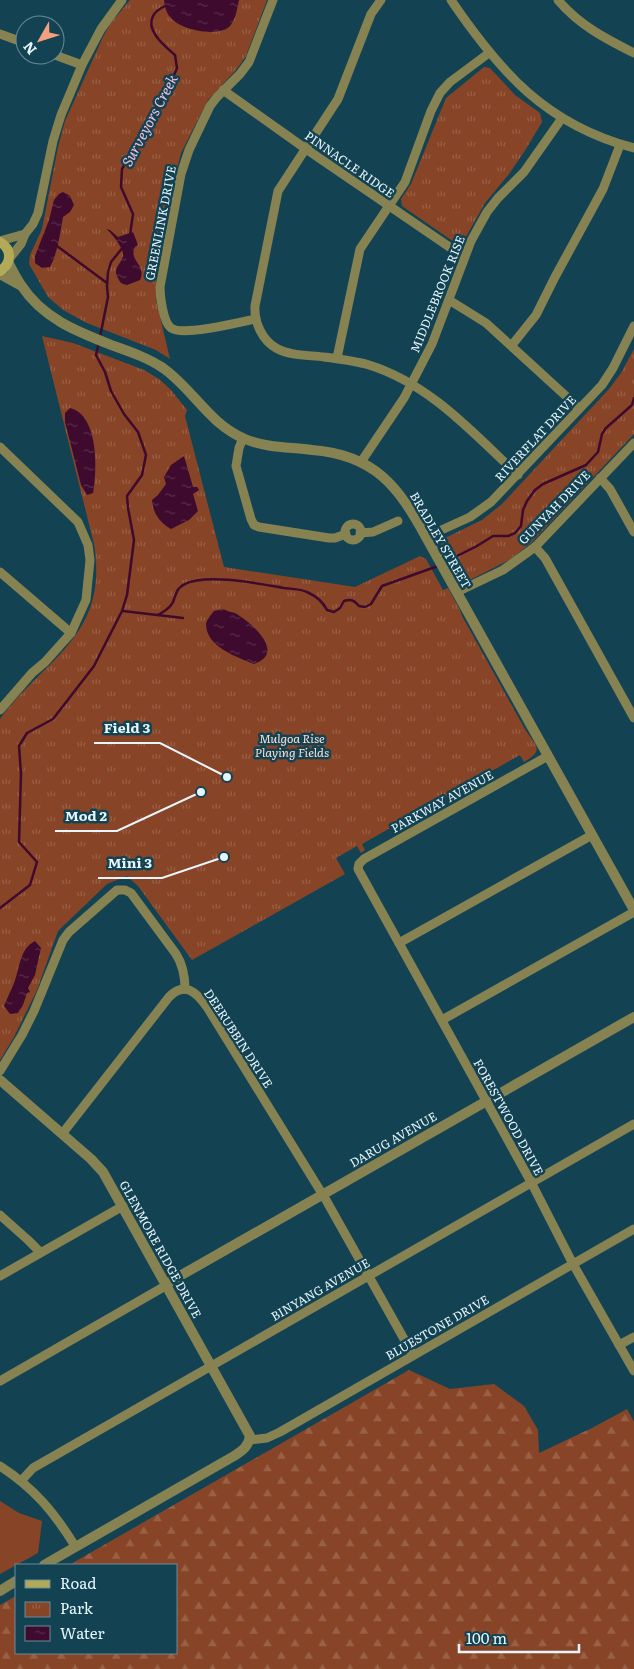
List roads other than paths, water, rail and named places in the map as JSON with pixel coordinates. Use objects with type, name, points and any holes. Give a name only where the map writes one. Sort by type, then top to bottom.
[{"type":"main road","points":[[0,241],[7,247],[9,260],[0,273]]},
{"type":"street","points":[[9,260],[21,244],[38,212],[56,127],[82,65],[101,29],[122,0]]},
{"type":"street","name":"GREENLINK DRIVE","points":[[256,319],[208,329],[174,330],[168,324],[160,296],[160,287],[184,163],[210,106],[249,62],[273,0]]},
{"type":"street","points":[[381,0],[371,14],[338,100],[283,182],[276,196],[255,306],[256,319],[264,336],[276,348],[294,354],[337,358],[369,365],[412,384],[444,405],[518,475]]},
{"type":"street","points":[[451,0],[489,53],[516,83],[547,109],[598,136],[620,145],[634,148]]},
{"type":"street","points":[[558,0],[567,10],[602,38],[634,53]]},
{"type":"street","points":[[0,34],[15,39]]},
{"type":"street","points":[[337,358],[358,255],[363,242],[405,182],[440,93],[450,82],[489,53]]},
{"type":"street","points":[[65,59],[82,65]]},
{"type":"street","name":"PINNACLE RIDGE","points":[[223,90],[464,257]]},
{"type":"street","name":"MIDDLEBROOK RISE","points":[[361,462],[412,384],[432,344],[470,241],[492,205],[524,172],[562,118]]},
{"type":"street","points":[[512,345],[536,315],[554,277],[603,190],[620,145]]},
{"type":"street","points":[[0,241],[25,234]]},
{"type":"street","name":"BRADLEY STREET","points":[[9,260],[21,286]]},
{"type":"street","name":"BRADLEY STREET","points":[[0,273],[21,286],[42,308],[70,328],[146,358],[163,368],[182,384],[215,420],[244,438],[279,448],[334,452],[361,462],[382,476],[397,490],[434,551],[634,908]]},
{"type":"street","points":[[449,300],[486,323],[579,408]]},
{"type":"street","name":"RIVERFLAT DRIVE","points":[[426,537],[480,512],[518,475],[607,378],[634,326]]},
{"type":"street","points":[[244,438],[239,448],[236,466],[251,519],[259,527],[330,538],[346,534],[349,538],[353,539],[358,537],[360,533],[373,532],[398,521]]},
{"type":"street","name":"GUNYAH DRIVE","points":[[457,592],[503,570],[535,547],[634,443]]},
{"type":"street","points":[[0,447],[78,522],[88,545],[90,560],[86,600],[71,633],[54,653],[2,704]]},
{"type":"street","points":[[600,478],[611,490],[634,532]]},
{"type":"street","points":[[535,547],[545,558],[634,718]]},
{"type":"street","points":[[0,572],[71,633]]},
{"type":"street","name":"PARKWAY AVENUE","points":[[360,875],[358,866],[364,859],[548,756]]},
{"type":"street","points":[[398,943],[592,834]]},
{"type":"street","name":"FORESTWOOD DRIVE","points":[[360,875],[442,1020],[531,1182],[573,1264],[634,1371]]},
{"type":"street","name":"DEERUBBIN DRIVE","points":[[0,1071],[34,1011],[63,940],[117,890],[131,893],[182,964],[185,989],[197,995],[207,1007],[323,1194],[413,1355]]},
{"type":"street","points":[[442,1020],[634,908]]},
{"type":"street","points":[[62,1134],[169,997],[185,989]]},
{"type":"street","name":"DARUG AVENUE","points":[[167,1285],[486,1100],[634,1017]]},
{"type":"street","name":"GLENMORE RIDGE DRIVE","points":[[0,1080],[91,1159],[103,1172],[249,1432],[250,1440]]},
{"type":"street","name":"BINYANG AVENUE","points":[[22,1480],[33,1468],[634,1124]]},
{"type":"street","points":[[0,1276],[123,1206]]},
{"type":"street","points":[[0,1215],[40,1252]]},
{"type":"street","name":"BLUESTONE DRIVE","points":[[250,1440],[273,1436],[634,1229]]},
{"type":"street","points":[[0,1381],[167,1285]]},
{"type":"street","points":[[619,1345],[634,1337]]},
{"type":"street","points":[[46,1564],[234,1456],[245,1448],[250,1440]]},
{"type":"street","points":[[0,1466],[22,1480],[40,1497],[53,1512],[75,1546]]},
{"type":"street","points":[[0,1591],[15,1583]]},
{"type":"water","points":[[164,0],[239,0],[235,17],[230,26],[217,32],[209,32],[191,29],[176,22],[168,14]]},
{"type":"water","points":[[63,192],[70,196],[74,205],[70,212],[63,217],[57,249],[50,267],[42,268],[35,263],[35,256],[49,220],[54,200]]},
{"type":"water","points":[[106,229],[118,237],[133,232],[138,245],[133,252],[141,270],[140,280],[127,285],[122,284],[116,275],[123,253],[117,241]]},
{"type":"water","points":[[70,408],[79,413],[86,421],[94,445],[95,471],[93,493],[87,495],[81,485],[65,422],[65,413]]},
{"type":"water","points":[[184,456],[193,487],[197,487],[199,490],[193,494],[198,511],[189,520],[171,529],[157,517],[152,500],[166,484],[164,477],[171,465]]},
{"type":"water","points":[[223,609],[242,617],[257,630],[267,645],[267,653],[263,659],[254,664],[224,650],[212,639],[208,633],[207,621],[214,611]]},
{"type":"water","points":[[35,941],[41,948],[35,975],[28,988],[30,992],[27,993],[18,1013],[10,1014],[4,1006],[23,954]]},
{"type":"waterway","name":"Surveyors Creek","points":[[130,235],[133,214],[121,187],[122,169],[168,90],[177,68],[175,55],[154,33],[151,22],[158,10],[165,6]]},
{"type":"waterway","points":[[57,246],[107,283]]},
{"type":"waterway","name":"Surveyors Creek","points":[[100,337],[108,297],[108,272],[111,262],[124,246]]},
{"type":"waterway","name":"Surveyors Creek","points":[[0,908],[30,885],[37,862],[19,842],[21,774],[19,746],[27,733],[53,719],[94,666],[122,611],[127,595],[134,540],[127,496],[142,475],[146,455],[138,432],[124,414],[111,391],[105,372],[96,355],[99,342]]},
{"type":"waterway","points":[[443,563],[493,536],[508,536],[515,533],[521,526],[523,510],[527,501],[535,490],[543,484],[586,465],[598,452],[602,434],[606,428],[632,405],[634,398]]},
{"type":"waterway","points":[[158,615],[167,610],[182,586],[206,579],[234,580],[302,590],[316,597],[327,610],[334,612],[346,600],[352,600],[359,606],[365,607],[371,604],[382,586],[438,566]]},
{"type":"waterway","points":[[123,611],[183,618]]},
{"type":"place","name":"Field 3","points":[[227,777]]},
{"type":"place","name":"Mod 2","points":[[201,792]]},
{"type":"place","name":"Mini 3","points":[[224,857]]},
{"type":"park label","name":"Mulgoa Rise Playing Fields","points":[[292,745]]}]
